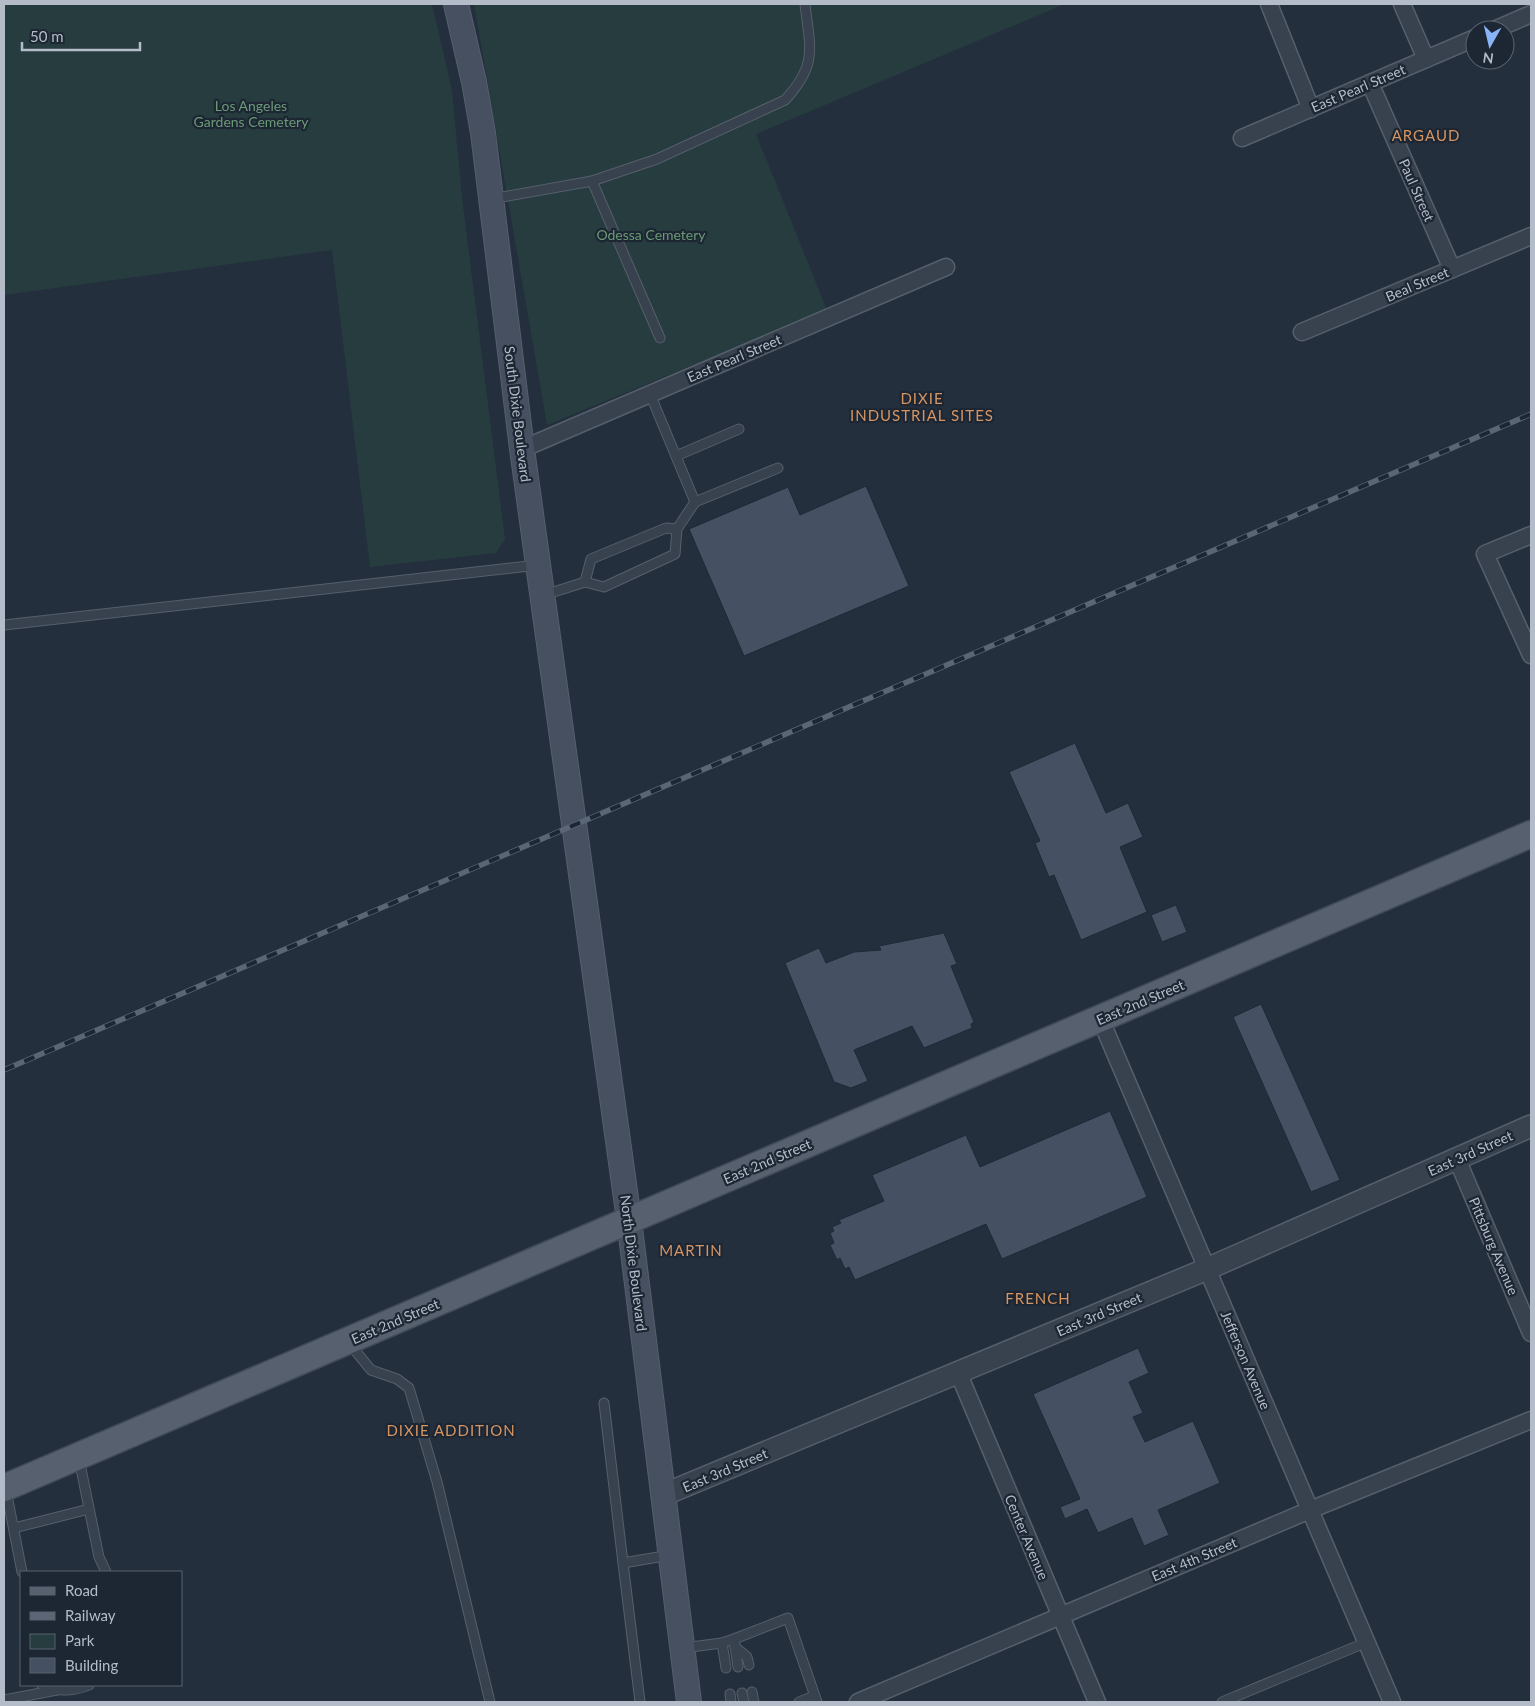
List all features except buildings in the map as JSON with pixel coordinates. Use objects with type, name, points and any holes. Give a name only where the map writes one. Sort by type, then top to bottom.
[{"type":"main road","name":"South Dixie Boulevard","points":[[456,4],[474,82],[491,199],[522,449],[575,825]]},
{"type":"main road","name":"North Dixie Boulevard","points":[[575,825],[629,1220],[689,1702]]},
{"type":"main road","name":"East 2nd Street","points":[[5,1488],[1531,834]]},
{"type":"street","points":[[1269,4],[1311,109]]},
{"type":"street","points":[[1402,4],[1426,59]]},
{"type":"street","points":[[1515,21],[1531,14]]},
{"type":"street","name":"East Pearl Street","points":[[1242,138],[1465,42]]},
{"type":"street","name":"Paul Street","points":[[1370,83],[1452,269]]},
{"type":"street","name":"Beal Street","points":[[1302,332],[1531,236]]},
{"type":"street","name":"East Pearl Street","points":[[522,449],[946,267]]},
{"type":"street","points":[[1531,535],[1485,554],[1531,655]]},
{"type":"street","name":"Jefferson Avenue","points":[[1100,1018],[1392,1702]]},
{"type":"street","name":"East 3rd Street","points":[[663,1496],[1207,1269],[1531,1126]]},
{"type":"street","name":"Pittsburg Avenue","points":[[1457,1159],[1531,1333]]},
{"type":"street","name":"Center Avenue","points":[[958,1372],[1097,1702]]},
{"type":"street","name":"East 4th Street","points":[[858,1702],[1310,1510],[1531,1420]]},
{"type":"lane","points":[[491,199],[592,181],[657,159],[785,100],[800,84],[811,57],[805,4]]},
{"type":"lane","points":[[592,181],[660,338]]},
{"type":"lane","points":[[650,394],[695,502]]},
{"type":"lane","points":[[676,456],[739,429]]},
{"type":"lane","points":[[542,596],[584,582],[604,587],[675,554],[677,529],[695,502],[778,468]]},
{"type":"lane","points":[[584,582],[591,559],[666,528],[677,529]]},
{"type":"lane","points":[[4,625],[538,565]]},
{"type":"lane","points":[[347,1341],[372,1370],[397,1379],[409,1388],[436,1482],[490,1702]]},
{"type":"lane","points":[[604,1403],[640,1702]]},
{"type":"lane","points":[[79,1456],[99,1557],[106,1571]]},
{"type":"lane","points":[[5,1488],[22,1571]]},
{"type":"lane","points":[[14,1528],[90,1508]]},
{"type":"lane","points":[[623,1562],[670,1554]]},
{"type":"lane","points":[[682,1648],[734,1643],[788,1618],[816,1699],[799,1702]]},
{"type":"lane","points":[[1222,1702],[1367,1642]]},
{"type":"lane","points":[[722,1643],[726,1668]]},
{"type":"lane","points":[[734,1643],[747,1657],[749,1665]]},
{"type":"lane","points":[[734,1643],[738,1667]]},
{"type":"lane","points":[[45,1686],[57,1690]]},
{"type":"lane","points":[[4,1700],[57,1690],[79,1689],[87,1686]]},
{"type":"lane","points":[[752,1692],[754,1702]]},
{"type":"green space","name":"Los Angeles Gardens Cemetery","points":[[4,4],[432,4],[452,90],[462,198],[505,539],[496,553],[370,567],[332,250],[4,295]]},
{"type":"green space","name":"Odessa Cemetery","points":[[474,4],[1065,4],[756,134],[827,310],[547,425]]},
{"type":"railway","points":[[4,1070],[1531,414]]},
{"type":"district","name":"ARGAUD","points":[[1426,135]]},
{"type":"district","name":"DIXIE INDUSTRIAL SITES","points":[[922,406]]},
{"type":"district","name":"MARTIN","points":[[691,1250]]},
{"type":"district","name":"FRENCH","points":[[1038,1298]]},
{"type":"district","name":"DIXIE ADDITION","points":[[451,1430]]}]
